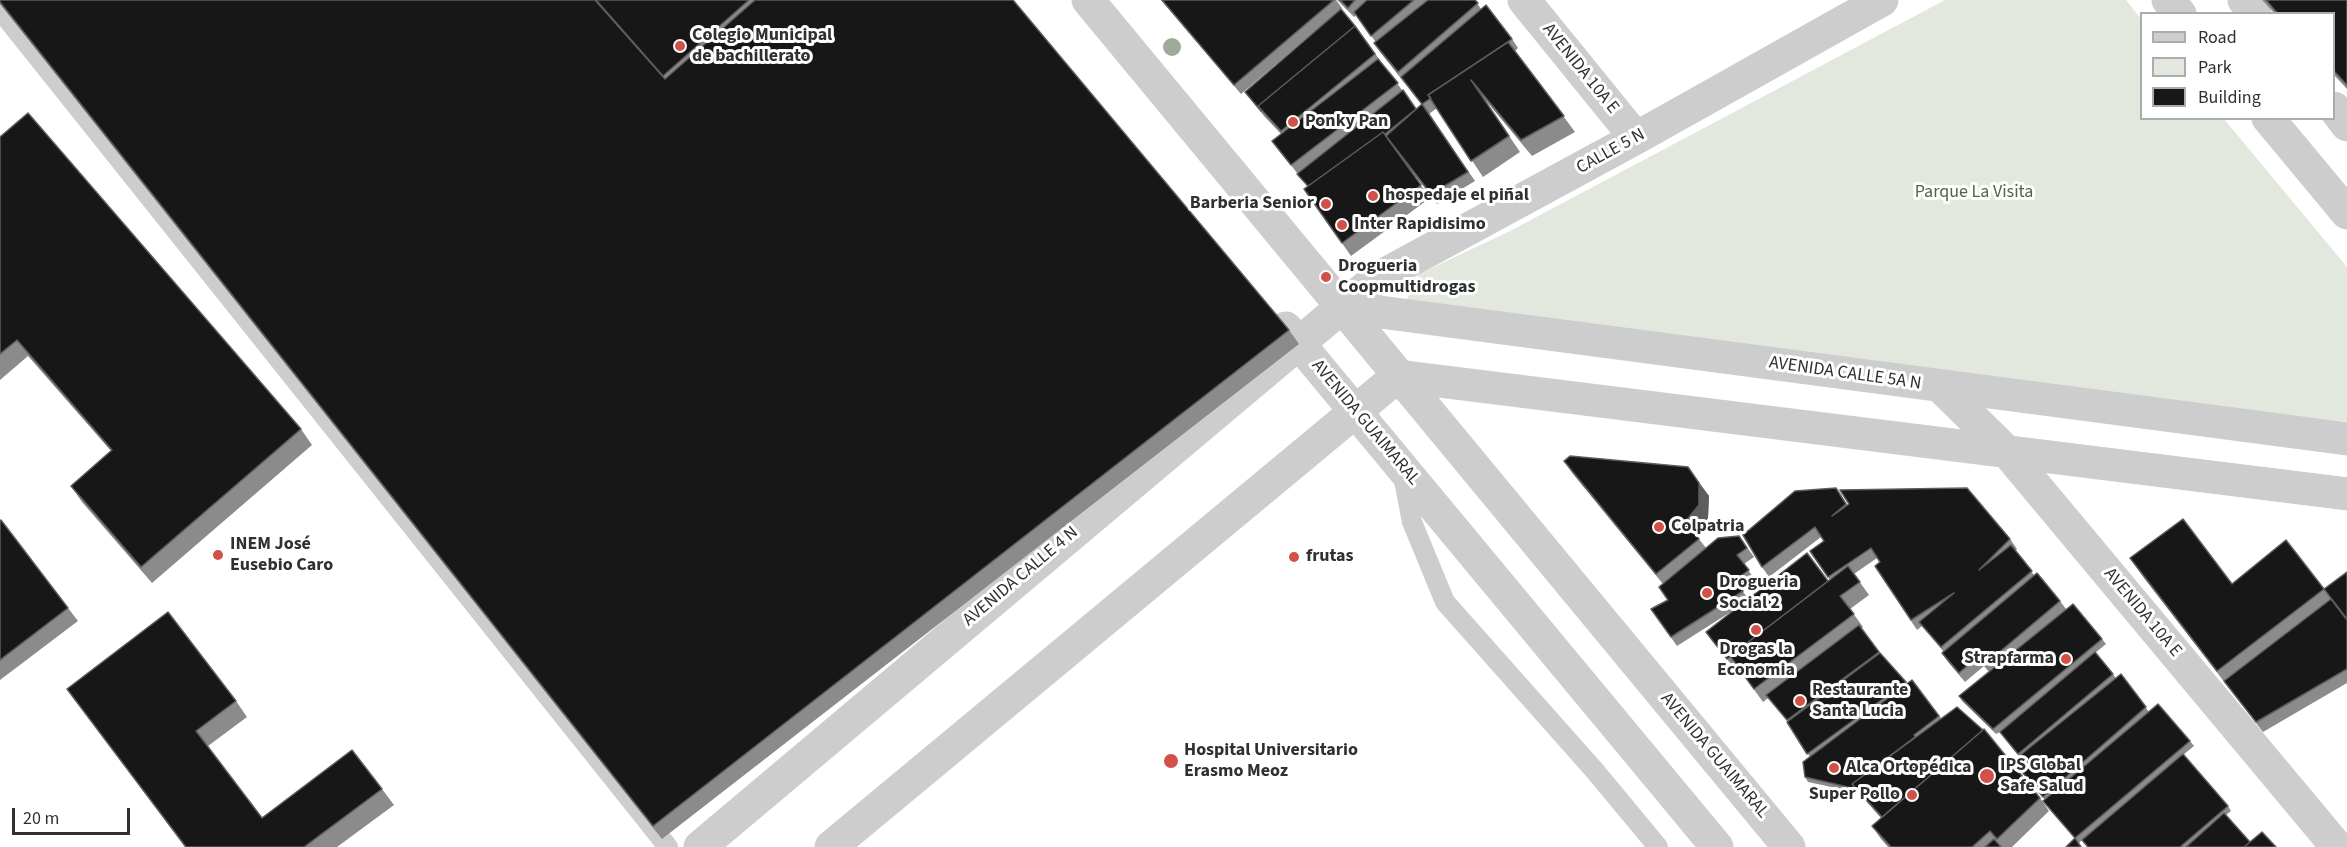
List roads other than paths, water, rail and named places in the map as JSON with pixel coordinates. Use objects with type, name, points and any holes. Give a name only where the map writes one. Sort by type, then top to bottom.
[{"type":"street","name":"AVENIDA GUAIMARAL","points":[[1088,0],[1789,847]]},
{"type":"street","name":"AVENIDA 10A E","points":[[1524,0],[1636,138]]},
{"type":"street","name":"CALLE 5 N","points":[[1342,307],[1376,279],[1636,138],[1882,0]]},
{"type":"street","points":[[2168,0],[2178,12]]},
{"type":"street","points":[[2244,0],[2253,12]]},
{"type":"street","points":[[2335,109],[2347,125]]},
{"type":"street","points":[[2270,120],[2347,213]]},
{"type":"street","name":"AVENIDA GUAIMARAL","points":[[1268,307],[1717,847]]},
{"type":"street","name":"AVENIDA CALLE 4 N","points":[[700,847],[1342,307]]},
{"type":"street","name":"AVENIDA CALLE 5A N","points":[[1342,307],[2347,439]]},
{"type":"street","points":[[831,847],[1398,376],[2347,494]]},
{"type":"street","name":"AVENIDA 10A E","points":[[1940,386],[2008,453],[2337,847]]},
{"type":"lane","points":[[0,9],[668,847]]},
{"type":"lane","points":[[1401,467],[1412,522],[1445,602],[1587,762],[1658,847]]},
{"type":"place","name":"Colegio Municipal de bachillerato","points":[[680,46]]},
{"type":"place","name":"Ponky Pan","points":[[1293,122]]},
{"type":"place","name":"hospedaje el piñal","points":[[1373,196]]},
{"type":"place","name":"Barberia Senior","points":[[1326,204]]},
{"type":"place","name":"Inter Rapidisimo","points":[[1342,225]]},
{"type":"place","name":"Drogueria Coopmultidrogas","points":[[1326,277]]},
{"type":"place","name":"Colpatria","points":[[1659,527]]},
{"type":"place","name":"INEM José Eusebio Caro","points":[[218,555]]},
{"type":"place","name":"frutas","points":[[1294,557]]},
{"type":"place","name":"Drogueria Social 2","points":[[1707,593]]},
{"type":"place","name":"Drogas la Economia","points":[[1756,630]]},
{"type":"place","name":"Strapfarma","points":[[2066,659]]},
{"type":"place","name":"Restaurante Santa Lucia","points":[[1800,701]]},
{"type":"place","name":"Hospital Universitario Erasmo Meoz","points":[[1171,761]]},
{"type":"place","name":"Alca Ortopédica","points":[[1834,768]]},
{"type":"place","name":"IPS Global Safe Salud","points":[[1987,776]]},
{"type":"place","name":"Super Pollo","points":[[1912,795]]},
{"type":"park label","name":"Parque La Visita","points":[[1974,193]]}]
